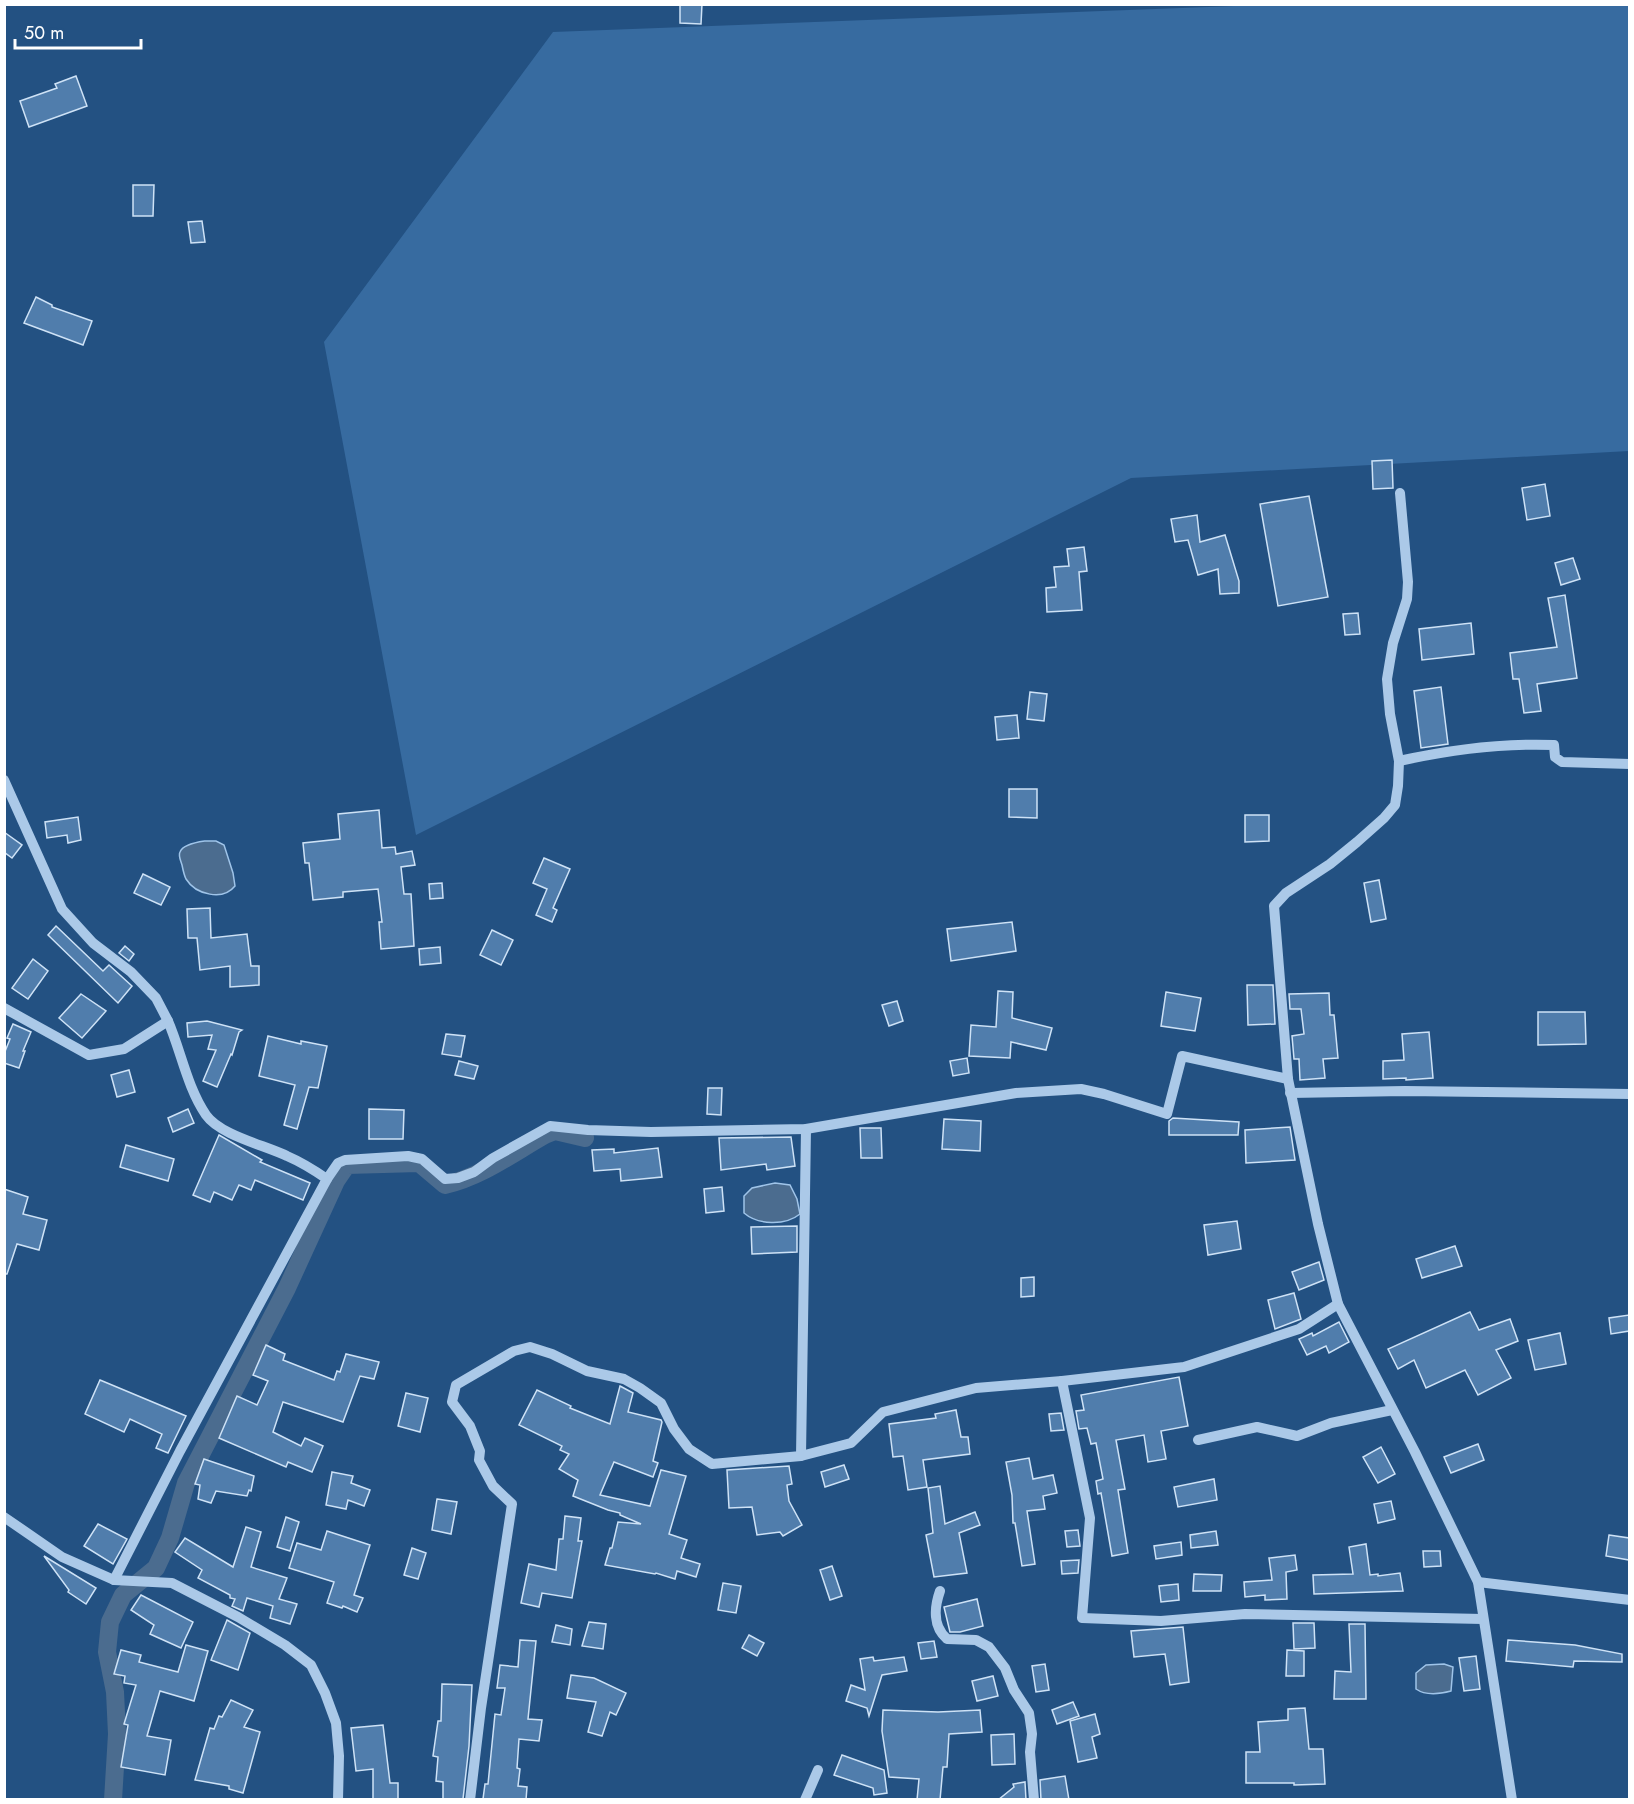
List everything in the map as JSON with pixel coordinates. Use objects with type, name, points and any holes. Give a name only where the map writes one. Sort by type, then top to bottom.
[{"type":"street","points":[[1401,493],[1407,599],[1393,643],[1387,679],[1390,714],[1399,761],[1395,805],[1384,818],[1330,864],[1286,893],[1274,906],[1288,1079],[1338,1304],[1415,1452],[1478,1582],[1512,1800]]},
{"type":"street","points":[[1399,761],[1430,754],[1525,744],[1554,745],[1556,757],[1562,762],[1629,764]]},
{"type":"street","points":[[4,780],[62,909],[93,943],[131,972],[156,998],[168,1021],[196,1096],[207,1116],[224,1130],[287,1155],[327,1179]]},
{"type":"street","points":[[4,1008],[89,1055],[124,1049],[168,1021]]},
{"type":"street","points":[[119,1581],[180,1451],[327,1179],[338,1163],[345,1160],[408,1156],[423,1159],[445,1179],[458,1178],[474,1172],[493,1158],[550,1126],[651,1132],[806,1129],[1016,1093],[1081,1089],[1167,1113],[1182,1056],[1288,1079]]},
{"type":"street","points":[[1290,1093],[1405,1090],[1629,1094]]},
{"type":"street","points":[[801,1456],[806,1129]]},
{"type":"street","points":[[470,1800],[481,1708],[512,1504],[493,1486],[479,1460],[480,1451],[470,1426],[452,1402],[456,1385],[514,1351],[530,1347],[552,1354],[587,1371],[624,1379],[640,1388],[661,1403],[689,1449],[712,1464],[801,1456],[851,1443],[884,1412],[976,1388],[1184,1367],[1299,1329],[1338,1304]]},
{"type":"street","points":[[1062,1381],[1089,1518],[1083,1618],[1161,1621],[1245,1614],[1483,1619]]},
{"type":"street","points":[[1198,1440],[1257,1427],[1297,1436],[1330,1423],[1392,1410]]},
{"type":"street","points":[[4,1517],[62,1557],[119,1581],[172,1583],[247,1622],[285,1645],[311,1665],[326,1693],[336,1723],[339,1756],[338,1800]]},
{"type":"street","points":[[1478,1582],[1629,1600]]},
{"type":"street","points":[[940,1591],[936,1616],[943,1635],[947,1639],[976,1640],[989,1647],[1005,1668],[1014,1690],[1029,1713],[1034,1800]]},
{"type":"street","points":[[804,1800],[818,1770]]},
{"type":"shaded area","points":[[1261,5],[1629,5],[1629,451],[1131,478],[416,835],[324,342],[553,32]]},
{"type":"shaded area","points":[[216,841],[224,845],[235,886],[230,891],[217,895],[210,894],[196,889],[186,879],[179,857],[180,852],[187,845]]},
{"type":"shaded area","points":[[775,1183],[790,1185],[797,1199],[800,1214],[787,1221],[772,1223],[757,1220],[744,1213],[744,1196],[752,1188]]},
{"type":"shaded area","points":[[1444,1664],[1453,1667],[1451,1691],[1429,1694],[1416,1689],[1416,1673],[1426,1665]]},
{"type":"building","points":[[680,4],[702,4],[701,24],[680,23]]},
{"type":"building","points":[[76,76],[87,106],[29,127],[20,101],[57,88],[55,84]]},
{"type":"building","points":[[133,185],[154,185],[153,216],[133,216]]},
{"type":"building","points":[[202,221],[205,242],[191,243],[188,222]]},
{"type":"building","points":[[36,297],[52,307],[92,321],[83,345],[24,323]]},
{"type":"building","points":[[1392,460],[1393,488],[1373,489],[1372,461]]},
{"type":"building","points":[[1545,484],[1550,516],[1527,520],[1522,488]]},
{"type":"building","points":[[1309,496],[1328,597],[1278,606],[1260,504]]},
{"type":"building","points":[[1197,515],[1200,542],[1225,535],[1239,581],[1239,593],[1220,594],[1218,569],[1198,575],[1188,540],[1175,542],[1171,519]]},
{"type":"building","points":[[1084,547],[1087,571],[1079,572],[1082,610],[1047,612],[1046,588],[1056,587],[1054,567],[1069,566],[1067,549]]},
{"type":"building","points":[[1573,558],[1580,579],[1561,585],[1555,563]]},
{"type":"building","points":[[1565,595],[1577,678],[1537,684],[1541,711],[1524,713],[1519,679],[1513,679],[1510,653],[1557,647],[1548,598]]},
{"type":"building","points":[[1358,613],[1360,634],[1345,635],[1343,614]]},
{"type":"building","points":[[1471,623],[1474,654],[1422,660],[1419,629]]},
{"type":"building","points":[[1441,687],[1448,744],[1421,748],[1414,691]]},
{"type":"building","points":[[1030,692],[1047,694],[1044,721],[1027,719]]},
{"type":"building","points":[[1017,715],[1019,738],[997,740],[995,717]]},
{"type":"building","points":[[1009,789],[1037,789],[1037,818],[1009,817]]},
{"type":"building","points":[[379,810],[382,848],[395,847],[396,854],[412,851],[415,865],[401,867],[404,894],[411,894],[414,946],[381,949],[379,922],[382,922],[378,889],[343,892],[343,897],[313,900],[309,863],[305,863],[303,843],[340,839],[338,814]]},
{"type":"building","points":[[1245,815],[1269,815],[1269,841],[1245,842]]},
{"type":"building","points":[[78,817],[81,840],[68,843],[67,835],[47,838],[45,822]]},
{"type":"building","points":[[4,832],[22,845],[12,858],[4,852]]},
{"type":"building","points":[[544,858],[570,869],[553,908],[557,910],[552,922],[536,915],[547,889],[533,883]]},
{"type":"building","points":[[143,874],[170,887],[161,905],[134,893]]},
{"type":"building","points":[[1379,880],[1386,919],[1371,922],[1364,883]]},
{"type":"building","points":[[442,883],[443,898],[430,899],[429,884]]},
{"type":"building","points":[[210,908],[211,938],[247,934],[251,966],[259,966],[259,985],[230,987],[230,966],[200,970],[197,938],[188,938],[187,909]]},
{"type":"building","points":[[1012,922],[1016,951],[951,961],[947,929]]},
{"type":"building","points":[[56,926],[103,971],[109,965],[132,986],[118,1003],[48,935]]},
{"type":"building","points":[[492,930],[513,940],[501,965],[480,955]]},
{"type":"building","points":[[125,946],[134,954],[129,961],[119,953]]},
{"type":"building","points":[[440,947],[441,963],[420,965],[419,949]]},
{"type":"building","points":[[33,959],[48,971],[28,999],[12,988]]},
{"type":"building","points":[[1247,985],[1273,985],[1275,1024],[1248,1025]]},
{"type":"building","points":[[998,991],[1013,992],[1012,1018],[1052,1028],[1046,1050],[1011,1042],[1010,1058],[969,1056],[971,1025],[996,1027]]},
{"type":"building","points":[[1166,992],[1201,998],[1195,1031],[1161,1026]]},
{"type":"building","points":[[1329,993],[1330,1015],[1334,1015],[1338,1058],[1323,1059],[1325,1078],[1300,1080],[1299,1059],[1294,1059],[1292,1036],[1304,1034],[1301,1009],[1290,1009],[1289,994]]},
{"type":"building","points":[[81,994],[106,1011],[82,1038],[59,1018]]},
{"type":"building","points":[[897,1001],[903,1021],[889,1026],[882,1005]]},
{"type":"building","points":[[1538,1012],[1585,1012],[1586,1044],[1538,1045]]},
{"type":"building","points":[[207,1021],[242,1030],[239,1032],[232,1055],[217,1087],[203,1081],[216,1050],[208,1049],[212,1035],[188,1037],[187,1023]]},
{"type":"building","points":[[13,1024],[31,1032],[19,1068],[4,1063],[4,1054],[10,1039],[7,1038]]},
{"type":"building","points":[[1429,1032],[1433,1078],[1383,1079],[1383,1061],[1404,1060],[1402,1034]]},
{"type":"building","points":[[446,1034],[465,1036],[461,1057],[442,1054]]},
{"type":"building","points":[[268,1036],[301,1044],[301,1041],[327,1046],[318,1088],[309,1087],[297,1129],[284,1125],[295,1085],[259,1076]]},
{"type":"building","points":[[967,1058],[969,1073],[953,1076],[950,1061]]},
{"type":"building","points":[[459,1061],[478,1066],[474,1079],[455,1075]]},
{"type":"building","points":[[129,1070],[135,1092],[117,1097],[111,1075]]},
{"type":"building","points":[[708,1088],[722,1088],[721,1115],[707,1114]]},
{"type":"building","points":[[188,1109],[194,1123],[173,1132],[168,1118]]},
{"type":"building","points":[[369,1109],[404,1110],[403,1139],[369,1139]]},
{"type":"building","points":[[1173,1118],[1239,1122],[1238,1135],[1169,1135],[1169,1121]]},
{"type":"building","points":[[944,1119],[981,1121],[980,1151],[942,1149]]},
{"type":"building","points":[[1290,1127],[1295,1160],[1246,1163],[1245,1130]]},
{"type":"building","points":[[860,1128],[881,1128],[882,1158],[861,1158]]},
{"type":"building","points":[[219,1135],[262,1160],[260,1162],[310,1183],[303,1200],[255,1180],[251,1190],[239,1185],[232,1200],[214,1192],[210,1202],[193,1195]]},
{"type":"building","points":[[791,1137],[795,1166],[767,1170],[766,1164],[721,1170],[719,1138]]},
{"type":"building","points":[[126,1145],[174,1159],[168,1181],[120,1167]]},
{"type":"building","points":[[658,1148],[662,1177],[621,1181],[620,1169],[594,1171],[592,1150],[614,1149],[614,1153]]},
{"type":"building","points":[[722,1187],[724,1211],[706,1213],[704,1189]]},
{"type":"building","points":[[4,1189],[28,1197],[23,1214],[47,1220],[39,1250],[17,1244],[7,1274],[4,1274]]},
{"type":"building","points":[[1237,1221],[1241,1249],[1208,1255],[1204,1225]]},
{"type":"building","points":[[797,1226],[797,1252],[752,1254],[751,1227]]},
{"type":"building","points":[[1455,1246],[1462,1266],[1422,1278],[1416,1259]]},
{"type":"building","points":[[1319,1262],[1324,1280],[1299,1290],[1292,1272]]},
{"type":"building","points":[[1034,1277],[1034,1296],[1021,1297],[1021,1278]]},
{"type":"building","points":[[1294,1293],[1301,1319],[1275,1329],[1268,1300]]},
{"type":"building","points":[[1470,1312],[1479,1330],[1510,1319],[1518,1341],[1496,1350],[1511,1378],[1478,1395],[1465,1370],[1426,1388],[1414,1360],[1398,1369],[1388,1349]]},
{"type":"building","points":[[1629,1315],[1629,1331],[1611,1334],[1609,1318]]},
{"type":"building","points":[[1339,1322],[1349,1342],[1329,1353],[1326,1346],[1307,1355],[1299,1339],[1312,1333],[1313,1336]]},
{"type":"building","points":[[1560,1333],[1566,1364],[1535,1370],[1528,1340]]},
{"type":"building","points":[[266,1345],[285,1354],[283,1360],[334,1380],[337,1371],[340,1372],[346,1354],[379,1362],[374,1379],[360,1376],[343,1422],[283,1402],[273,1432],[301,1446],[305,1438],[323,1446],[312,1472],[288,1462],[286,1467],[219,1438],[237,1396],[257,1405],[268,1381],[253,1375]]},
{"type":"building","points":[[1179,1377],[1188,1426],[1161,1431],[1166,1459],[1148,1462],[1144,1435],[1116,1440],[1125,1489],[1118,1490],[1128,1553],[1112,1556],[1101,1493],[1098,1494],[1096,1481],[1103,1479],[1096,1443],[1091,1444],[1087,1428],[1079,1429],[1076,1411],[1084,1410],[1081,1395]]},
{"type":"building","points":[[100,1380],[186,1416],[168,1453],[156,1448],[162,1434],[130,1419],[124,1432],[85,1414]]},
{"type":"building","points":[[620,1386],[633,1393],[628,1412],[662,1422],[653,1461],[658,1463],[653,1477],[614,1462],[600,1495],[650,1506],[661,1470],[686,1476],[669,1534],[687,1540],[681,1558],[700,1564],[696,1577],[677,1571],[675,1579],[656,1573],[605,1565],[618,1522],[641,1524],[620,1513],[573,1496],[578,1480],[559,1469],[569,1454],[560,1450],[562,1446],[519,1425],[537,1390],[571,1406],[570,1408],[610,1424]]},
{"type":"building","points":[[406,1393],[428,1398],[420,1432],[398,1426]]},
{"type":"building","points":[[956,1410],[961,1437],[968,1437],[970,1454],[923,1460],[927,1487],[908,1490],[903,1456],[893,1457],[889,1424],[936,1418],[935,1414]]},
{"type":"building","points":[[1061,1413],[1064,1430],[1051,1431],[1049,1414]]},
{"type":"building","points":[[1478,1444],[1484,1460],[1451,1473],[1444,1457]]},
{"type":"building","points":[[1381,1447],[1395,1474],[1378,1483],[1363,1457]]},
{"type":"building","points":[[1029,1458],[1033,1479],[1053,1475],[1057,1493],[1043,1496],[1045,1509],[1027,1511],[1035,1564],[1022,1566],[1015,1523],[1013,1523],[1012,1495],[1006,1462]]},
{"type":"building","points":[[204,1459],[254,1476],[251,1491],[249,1490],[247,1496],[216,1491],[211,1503],[198,1499],[200,1485],[195,1484]]},
{"type":"building","points":[[844,1465],[849,1479],[825,1487],[821,1472]]},
{"type":"building","points":[[789,1466],[792,1484],[787,1485],[789,1501],[802,1525],[783,1536],[780,1532],[757,1535],[752,1507],[729,1508],[727,1470]]},
{"type":"building","points":[[332,1472],[353,1476],[351,1483],[370,1490],[364,1506],[348,1500],[346,1509],[326,1505]]},
{"type":"building","points":[[1214,1479],[1217,1500],[1178,1507],[1174,1487]]},
{"type":"building","points":[[940,1486],[945,1524],[975,1512],[980,1525],[959,1533],[967,1573],[934,1577],[926,1535],[933,1533],[928,1488]]},
{"type":"building","points":[[437,1499],[457,1502],[451,1534],[432,1530]]},
{"type":"building","points":[[1391,1501],[1395,1519],[1378,1523],[1374,1504]]},
{"type":"building","points":[[565,1516],[581,1518],[578,1541],[582,1541],[572,1598],[542,1593],[539,1607],[521,1603],[529,1564],[556,1570],[559,1539],[563,1539]]},
{"type":"building","points":[[286,1517],[299,1522],[290,1551],[277,1547]]},
{"type":"building","points":[[98,1524],[127,1539],[113,1564],[84,1546]]},
{"type":"building","points":[[246,1527],[261,1532],[251,1567],[287,1578],[279,1599],[297,1604],[290,1624],[270,1618],[273,1606],[247,1598],[243,1611],[232,1606],[235,1599],[198,1578],[202,1570],[175,1552],[185,1538],[233,1567]]},
{"type":"building","points":[[1078,1530],[1080,1546],[1067,1547],[1065,1531]]},
{"type":"building","points":[[327,1531],[370,1545],[354,1595],[363,1598],[357,1612],[327,1603],[334,1582],[289,1568],[297,1543],[321,1550]]},
{"type":"building","points":[[1216,1531],[1218,1545],[1191,1548],[1190,1535]]},
{"type":"building","points":[[1609,1535],[1629,1538],[1629,1560],[1606,1556]]},
{"type":"building","points":[[1181,1542],[1182,1555],[1156,1559],[1154,1546]]},
{"type":"building","points":[[1366,1544],[1370,1575],[1400,1573],[1403,1591],[1314,1594],[1313,1575],[1353,1574],[1349,1547]]},
{"type":"building","points":[[412,1548],[426,1553],[418,1579],[404,1575]]},
{"type":"building","points":[[1423,1551],[1440,1551],[1441,1566],[1424,1567]]},
{"type":"building","points":[[1295,1555],[1297,1570],[1286,1572],[1287,1599],[1265,1600],[1265,1595],[1245,1597],[1244,1582],[1272,1580],[1269,1558]]},
{"type":"building","points":[[44,1556],[96,1588],[86,1604],[68,1592],[69,1590]]},
{"type":"building","points":[[1079,1560],[1078,1573],[1062,1574],[1061,1561]]},
{"type":"building","points":[[832,1566],[842,1596],[830,1600],[820,1570]]},
{"type":"building","points":[[1194,1574],[1222,1575],[1221,1591],[1193,1591]]},
{"type":"building","points":[[723,1583],[741,1586],[736,1613],[718,1610]]},
{"type":"building","points":[[1178,1584],[1179,1600],[1161,1602],[1159,1586]]},
{"type":"building","points":[[141,1595],[193,1622],[181,1648],[150,1634],[154,1625],[131,1610]]},
{"type":"building","points":[[977,1599],[983,1626],[950,1632],[944,1607]]},
{"type":"building","points":[[227,1620],[250,1633],[238,1670],[211,1660]]},
{"type":"building","points":[[589,1622],[606,1624],[603,1649],[582,1646]]},
{"type":"building","points":[[1293,1623],[1314,1623],[1315,1648],[1294,1649]]},
{"type":"building","points":[[1349,1624],[1365,1624],[1366,1699],[1334,1699],[1335,1671],[1351,1672]]},
{"type":"building","points":[[556,1625],[572,1629],[570,1645],[552,1642]]},
{"type":"building","points":[[1183,1627],[1189,1682],[1170,1685],[1165,1654],[1134,1657],[1131,1631]]},
{"type":"building","points":[[749,1635],[764,1643],[757,1656],[742,1648]]},
{"type":"building","points":[[520,1640],[536,1641],[528,1719],[542,1720],[539,1741],[519,1739],[518,1786],[527,1787],[526,1800],[483,1799],[485,1784],[488,1784],[495,1714],[501,1715],[505,1688],[497,1688],[500,1665],[518,1667]]},
{"type":"building","points":[[1508,1640],[1575,1645],[1622,1654],[1622,1662],[1574,1661],[1573,1667],[1506,1661]]},
{"type":"building","points":[[934,1641],[937,1657],[921,1659],[918,1643]]},
{"type":"building","points":[[186,1645],[208,1651],[194,1701],[160,1691],[147,1736],[171,1740],[165,1775],[121,1767],[128,1725],[124,1724],[136,1685],[124,1683],[125,1676],[114,1674],[121,1650],[141,1655],[139,1662],[178,1672]]},
{"type":"building","points":[[1287,1650],[1304,1651],[1304,1676],[1286,1676]]},
{"type":"building","points":[[1476,1656],[1480,1689],[1464,1691],[1459,1658]]},
{"type":"building","points":[[873,1657],[874,1661],[904,1657],[907,1671],[882,1675],[869,1716],[867,1708],[846,1701],[851,1685],[865,1690],[860,1659]]},
{"type":"building","points":[[1045,1664],[1049,1690],[1036,1692],[1032,1666]]},
{"type":"building","points":[[571,1675],[594,1678],[626,1693],[616,1715],[610,1712],[602,1736],[588,1732],[596,1702],[567,1698]]},
{"type":"building","points":[[993,1676],[998,1696],[977,1701],[972,1681]]},
{"type":"building","points":[[442,1684],[472,1685],[469,1746],[463,1799],[443,1799],[443,1782],[436,1781],[438,1757],[433,1756],[438,1721],[441,1721]]},
{"type":"building","points":[[231,1700],[253,1710],[244,1727],[260,1732],[243,1793],[229,1789],[229,1786],[195,1780],[210,1728],[214,1729],[219,1716],[222,1717]]},
{"type":"building","points":[[1073,1702],[1079,1716],[1057,1724],[1052,1710]]},
{"type":"building","points":[[1305,1708],[1309,1749],[1323,1749],[1325,1784],[1246,1783],[1246,1752],[1260,1752],[1258,1722],[1288,1720],[1288,1709]]},
{"type":"building","points":[[883,1710],[938,1712],[980,1710],[982,1732],[949,1734],[947,1767],[943,1767],[940,1800],[917,1800],[919,1779],[889,1777],[882,1731]]},
{"type":"building","points":[[1095,1714],[1100,1734],[1092,1737],[1097,1758],[1078,1762],[1070,1721]]},
{"type":"building","points":[[383,1725],[390,1783],[398,1783],[398,1800],[373,1799],[373,1769],[356,1771],[351,1728]]},
{"type":"building","points":[[1014,1734],[1015,1764],[992,1765],[991,1735]]},
{"type":"building","points":[[842,1755],[884,1770],[887,1793],[874,1795],[873,1788],[834,1775]]},
{"type":"building","points":[[1065,1776],[1069,1800],[1041,1800],[1040,1780]]},
{"type":"building","points":[[1025,1782],[1026,1800],[998,1800],[1014,1787],[1013,1784]]},
{"type":"waterway","points":[[113,1800],[117,1734],[115,1692],[107,1652],[110,1622],[123,1595],[156,1568],[170,1538],[186,1483],[287,1288],[336,1181],[347,1165],[419,1163],[445,1185],[484,1170],[555,1131],[585,1138]]}]
